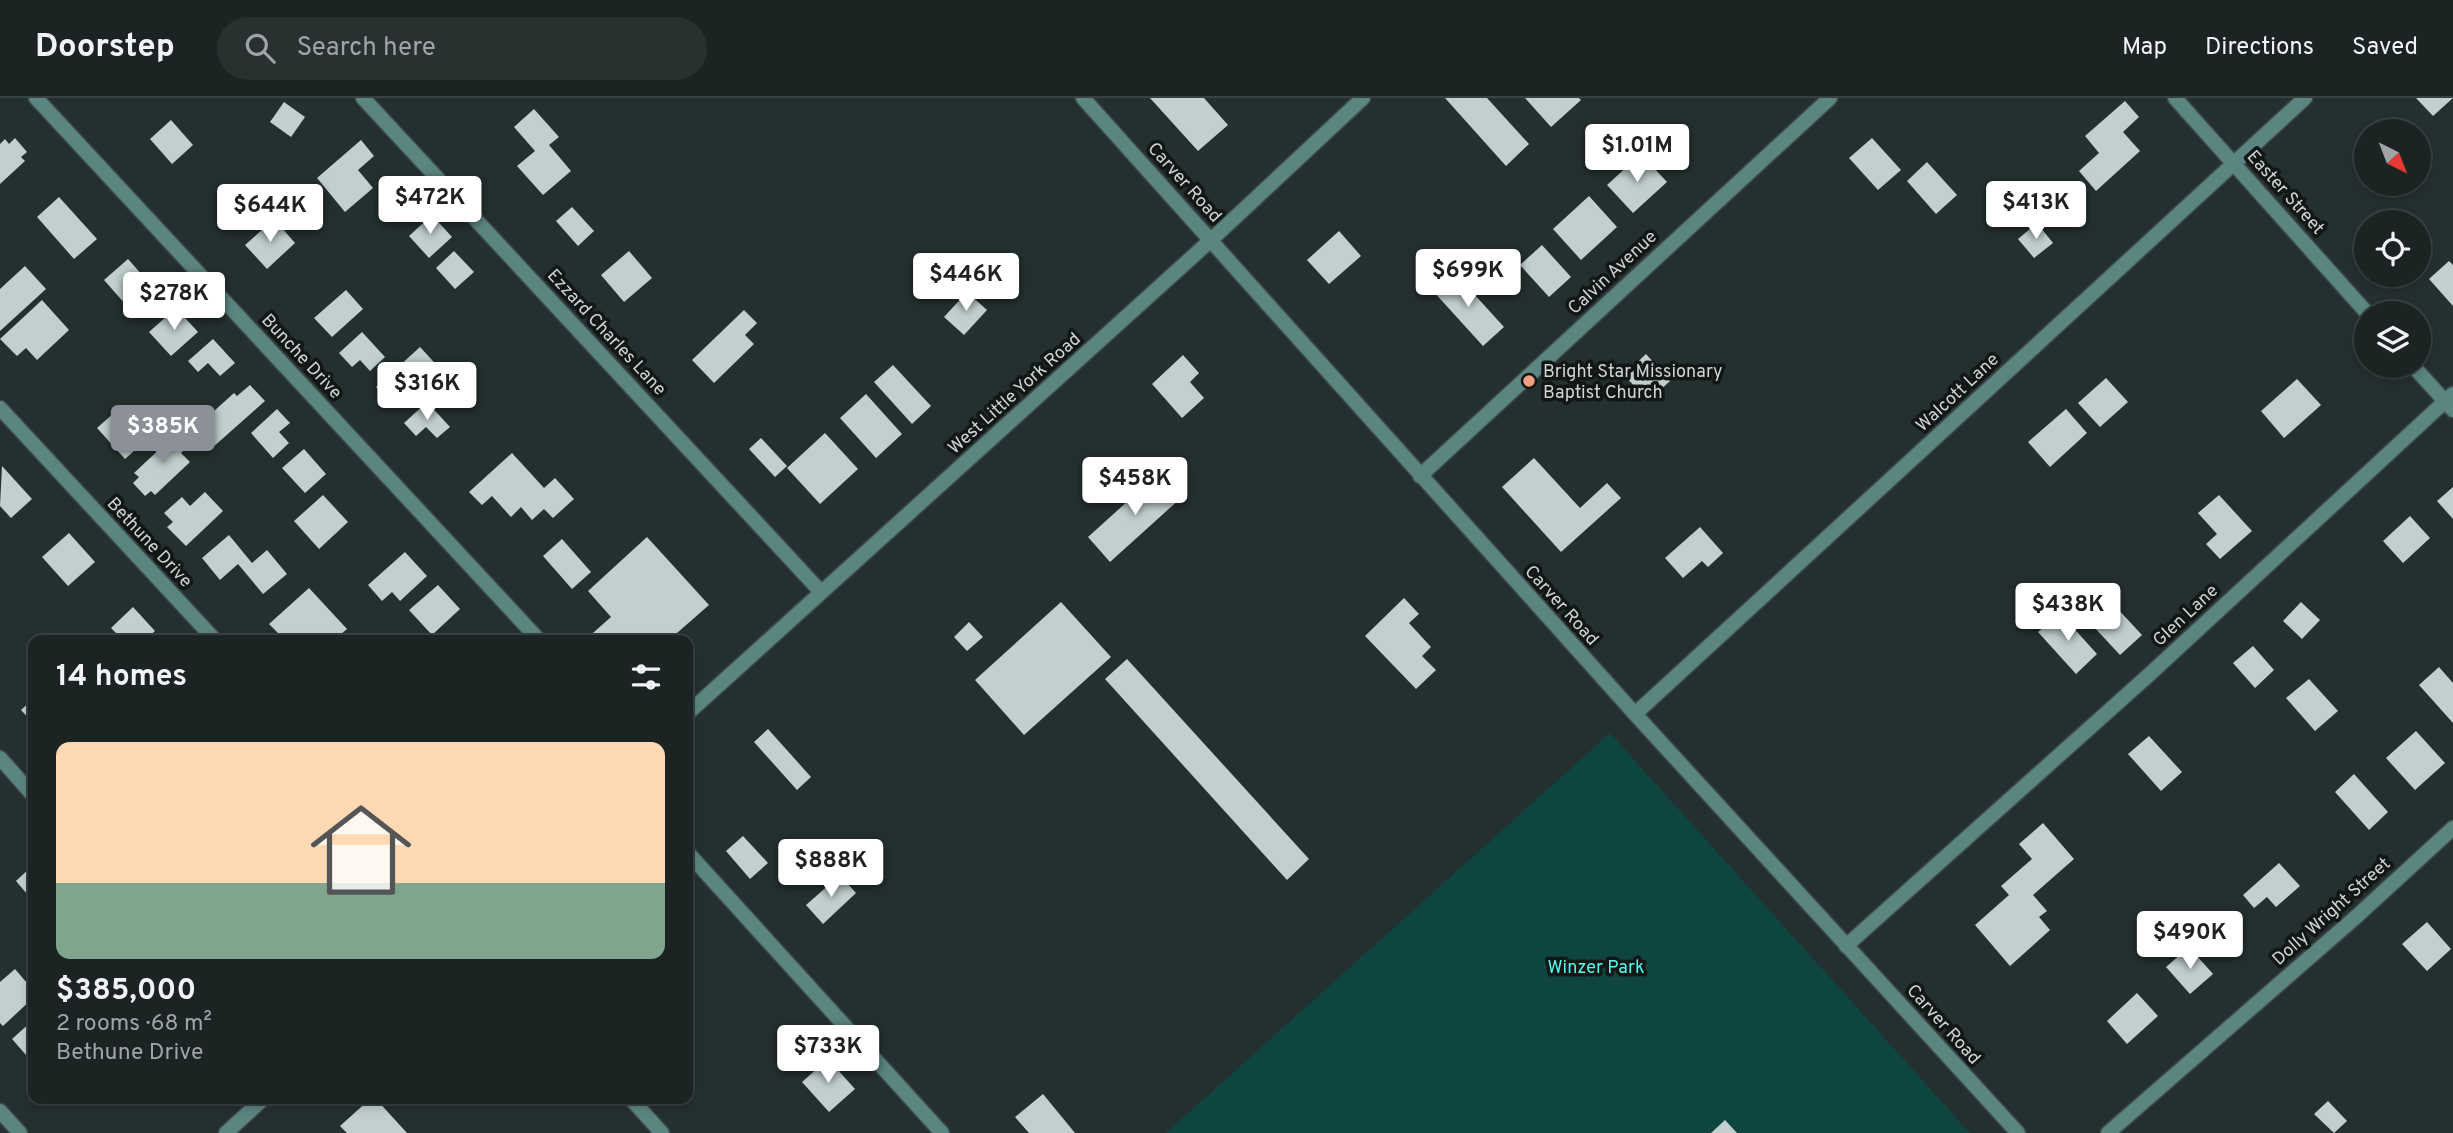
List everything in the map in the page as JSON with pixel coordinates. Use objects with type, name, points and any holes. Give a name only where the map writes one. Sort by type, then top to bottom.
[{"type":"street","name":"Bunche Drive","points":[[36,98],[534,635]]},
{"type":"street","name":"Ezzard Charles Lane","points":[[363,98],[821,592]]},
{"type":"street","name":"Carver Road","points":[[1083,98],[1635,714],[2018,1133]]},
{"type":"street","name":"West Little York Road","points":[[693,708],[1212,240],[1363,98]]},
{"type":"street","name":"Calvin Avenue","points":[[1420,476],[1830,98]]},
{"type":"street","name":"Easter Street","points":[[2175,98],[2356,301]]},
{"type":"street","name":"Walcott Lane","points":[[1635,714],[2305,98]]},
{"type":"street","points":[[2425,378],[2450,402]]},
{"type":"street","name":"Glen Lane","points":[[1846,946],[2450,402]]},
{"type":"street","name":"Bethune Drive","points":[[0,408],[210,635]]},
{"type":"street","points":[[0,758],[28,789]]},
{"type":"street","name":"Dolly Wright Street","points":[[2108,1133],[2357,916],[2453,828]]},
{"type":"street","points":[[693,859],[942,1133]]},
{"type":"street","points":[[226,1133],[258,1104]]},
{"type":"street","points":[[636,1104],[662,1133]]},
{"type":"street","points":[[0,1111],[20,1133]]},
{"type":"green space","name":"Winzer Park","points":[[1610,733],[1970,1133],[1166,1133]]},
{"type":"building","points":[[1150,98],[1204,98],[1228,125],[1198,151]]},
{"type":"building","points":[[1445,98],[1487,98],[1529,144],[1506,166]]},
{"type":"building","points":[[1525,98],[1579,98],[1581,100],[1551,127]]},
{"type":"building","points":[[2416,98],[2453,98],[2433,116]]},
{"type":"building","points":[[2125,101],[2139,117],[2123,132],[2140,151],[2096,191],[2079,171],[2099,153],[2085,136]]},
{"type":"building","points":[[284,102],[305,117],[291,137],[270,122]]},
{"type":"building","points":[[534,109],[559,137],[549,145],[571,171],[543,195],[517,166],[535,151],[514,127]]},
{"type":"building","points":[[171,120],[193,145],[172,164],[150,139]]},
{"type":"building","points":[[15,138],[27,152],[21,157],[25,161],[0,184],[0,144],[5,139],[9,144]]},
{"type":"building","points":[[1872,138],[1901,170],[1878,190],[1849,158]]},
{"type":"building","points":[[361,140],[374,156],[358,170],[373,188],[345,212],[317,178]]},
{"type":"building","points":[[1641,154],[1667,182],[1633,213],[1607,185]]},
{"type":"building","points":[[1927,162],[1957,195],[1936,214],[1907,181]]},
{"type":"building","points":[[1589,196],[1617,227],[1581,260],[1553,229]]},
{"type":"building","points":[[59,197],[97,239],[74,259],[37,217]]},
{"type":"building","points":[[572,207],[594,231],[578,246],[556,221]]},
{"type":"building","points":[[432,215],[452,237],[429,258],[409,236]]},
{"type":"building","points":[[274,219],[295,243],[267,269],[245,245]]},
{"type":"building","points":[[2037,223],[2053,243],[2034,258],[2018,239]]},
{"type":"building","points":[[1339,231],[1361,256],[1329,284],[1307,260]]},
{"type":"building","points":[[1542,245],[1571,277],[1549,297],[1520,265]]},
{"type":"building","points":[[454,251],[474,272],[455,289],[436,268]]},
{"type":"building","points":[[629,251],[652,278],[624,302],[601,275]]},
{"type":"building","points":[[128,259],[151,285],[155,281],[162,289],[134,314],[104,280]]},
{"type":"building","points":[[2449,261],[2453,265],[2453,306],[2431,281],[2431,277]]},
{"type":"building","points":[[25,266],[46,289],[0,331],[0,289]]},
{"type":"building","points":[[1454,272],[1504,327],[1483,346],[1433,291]]},
{"type":"building","points":[[346,290],[363,309],[332,337],[314,318]]},
{"type":"building","points":[[967,292],[987,310],[964,335],[944,317]]},
{"type":"building","points":[[42,300],[69,330],[37,360],[26,348],[17,356],[0,339]]},
{"type":"building","points":[[176,308],[198,332],[171,356],[149,332]]},
{"type":"building","points":[[744,310],[757,323],[745,335],[754,344],[714,383],[692,360]]},
{"type":"building","points":[[362,332],[385,357],[370,371],[360,360],[352,367],[339,353]]},
{"type":"building","points":[[213,339],[235,363],[220,376],[208,363],[198,372],[188,361]]},
{"type":"building","points":[[420,347],[444,373],[409,404],[397,390],[387,399],[376,387]]},
{"type":"building","points":[[1646,354],[1670,381],[1648,401],[1624,375]]},
{"type":"building","points":[[1183,355],[1199,373],[1190,382],[1204,398],[1182,418],[1152,384]]},
{"type":"building","points":[[893,365],[931,406],[912,424],[874,382]]},
{"type":"building","points":[[2106,378],[2128,402],[2100,427],[2078,403]]},
{"type":"building","points":[[2297,379],[2321,405],[2284,438],[2261,411]]},
{"type":"building","points":[[250,385],[265,401],[212,448],[194,429],[234,393],[237,396]]},
{"type":"building","points":[[866,394],[902,434],[876,458],[840,418]]},
{"type":"building","points":[[427,402],[450,427],[437,438],[426,427],[416,436],[404,423]]},
{"type":"building","points":[[277,409],[290,423],[279,432],[289,443],[273,458],[251,433]]},
{"type":"building","points":[[2066,409],[2087,433],[2050,467],[2028,442]]},
{"type":"building","points":[[115,412],[143,443],[125,459],[97,428]]},
{"type":"building","points":[[181,429],[193,442],[181,453],[190,462],[155,495],[151,491],[145,496],[133,483],[139,477],[134,473]]},
{"type":"building","points":[[825,433],[858,469],[820,504],[787,468]]},
{"type":"building","points":[[761,438],[787,466],[775,477],[749,449]]},
{"type":"building","points":[[304,449],[326,474],[305,493],[282,468]]},
{"type":"building","points":[[512,453],[544,488],[555,478],[574,499],[553,518],[544,509],[532,520],[521,507],[511,517],[492,496],[482,505],[469,492]]},
{"type":"building","points":[[1534,458],[1580,508],[1607,483],[1621,498],[1561,552],[1502,487]]},
{"type":"building","points":[[2,466],[32,499],[11,518],[0,506]]},
{"type":"building","points":[[1160,472],[1182,497],[1110,562],[1088,537]]},
{"type":"building","points":[[2453,487],[2453,519],[2437,501]]},
{"type":"building","points":[[205,492],[223,511],[186,546],[167,527],[173,522],[164,513],[182,497],[190,506]]},
{"type":"building","points":[[323,495],[348,522],[319,549],[294,521]]},
{"type":"building","points":[[2219,495],[2252,531],[2220,559],[2206,544],[2217,534],[2198,513]]},
{"type":"building","points":[[2410,516],[2430,538],[2403,563],[2383,541]]},
{"type":"building","points":[[1700,527],[1723,553],[1708,567],[1702,561],[1683,578],[1665,558]]},
{"type":"building","points":[[69,533],[95,562],[68,586],[42,557]]},
{"type":"building","points":[[229,535],[252,563],[267,550],[287,574],[263,594],[238,564],[220,580],[202,558]]},
{"type":"building","points":[[647,537],[709,605],[675,635],[591,635],[611,617],[588,591]]},
{"type":"building","points":[[562,539],[591,572],[572,589],[543,556]]},
{"type":"building","points":[[405,552],[427,576],[400,601],[392,592],[382,601],[368,585]]},
{"type":"building","points":[[438,585],[460,609],[432,635],[409,610]]},
{"type":"building","points":[[309,588],[347,629],[340,635],[280,635],[269,624]]},
{"type":"building","points":[[1404,598],[1419,614],[1409,623],[1431,647],[1422,656],[1436,670],[1416,689],[1365,636]]},
{"type":"building","points":[[1061,602],[1111,657],[1024,735],[975,680]]},
{"type":"building","points":[[2301,602],[2320,620],[2302,639],[2283,621]]},
{"type":"building","points":[[133,607],[155,631],[151,635],[118,635],[111,628]]},
{"type":"building","points":[[2116,607],[2142,635],[2120,655],[2094,627]]},
{"type":"building","points":[[2060,613],[2097,654],[2076,674],[2038,632]]},
{"type":"building","points":[[969,622],[983,637],[967,651],[954,637]]},
{"type":"building","points":[[2253,646],[2274,670],[2255,688],[2233,663]]},
{"type":"building","points":[[1127,659],[1309,859],[1287,880],[1105,679]]},
{"type":"building","points":[[2439,667],[2453,683],[2453,723],[2419,685]]},
{"type":"building","points":[[2309,679],[2338,711],[2315,731],[2286,698]]},
{"type":"building","points":[[28,704],[28,718],[21,710]]},
{"type":"building","points":[[768,729],[811,777],[797,790],[754,742]]},
{"type":"building","points":[[2416,731],[2445,763],[2415,790],[2386,758]]},
{"type":"building","points":[[2149,736],[2182,772],[2161,791],[2128,754]]},
{"type":"building","points":[[2354,774],[2388,812],[2369,830],[2335,792]]},
{"type":"building","points":[[2043,823],[2074,859],[2033,895],[2047,911],[2039,917],[2050,930],[2010,966],[1975,925],[2009,895],[2001,886],[2032,859],[2019,844]]},
{"type":"building","points":[[743,836],[768,863],[750,879],[726,851]]},
{"type":"building","points":[[2279,863],[2300,886],[2276,907],[2267,897],[2254,908],[2243,895]]},
{"type":"building","points":[[28,870],[28,895],[16,881]]},
{"type":"building","points":[[840,875],[856,893],[823,924],[806,905]]},
{"type":"building","points":[[2427,922],[2451,949],[2427,971],[2402,944]]},
{"type":"building","points":[[2189,947],[2213,974],[2190,994],[2166,967]]},
{"type":"building","points":[[15,969],[28,984],[28,1003],[3,1026],[0,1023],[0,982]]},
{"type":"building","points":[[2137,993],[2158,1016],[2127,1044],[2107,1021]]},
{"type":"building","points":[[28,1025],[28,1057],[12,1039]]},
{"type":"building","points":[[828,1059],[855,1089],[829,1112],[802,1082]]},
{"type":"building","points":[[1043,1094],[1075,1133],[1029,1133],[1015,1117]]},
{"type":"building","points":[[2328,1101],[2347,1121],[2334,1133],[2314,1114]]},
{"type":"building","points":[[364,1104],[381,1104],[407,1133],[347,1133],[340,1126]]},
{"type":"building","points":[[1725,1120],[1737,1133],[1711,1133]]},
{"type":"place","name":"Bright Star Missionary Baptist Church","points":[[1529,381]]}]
